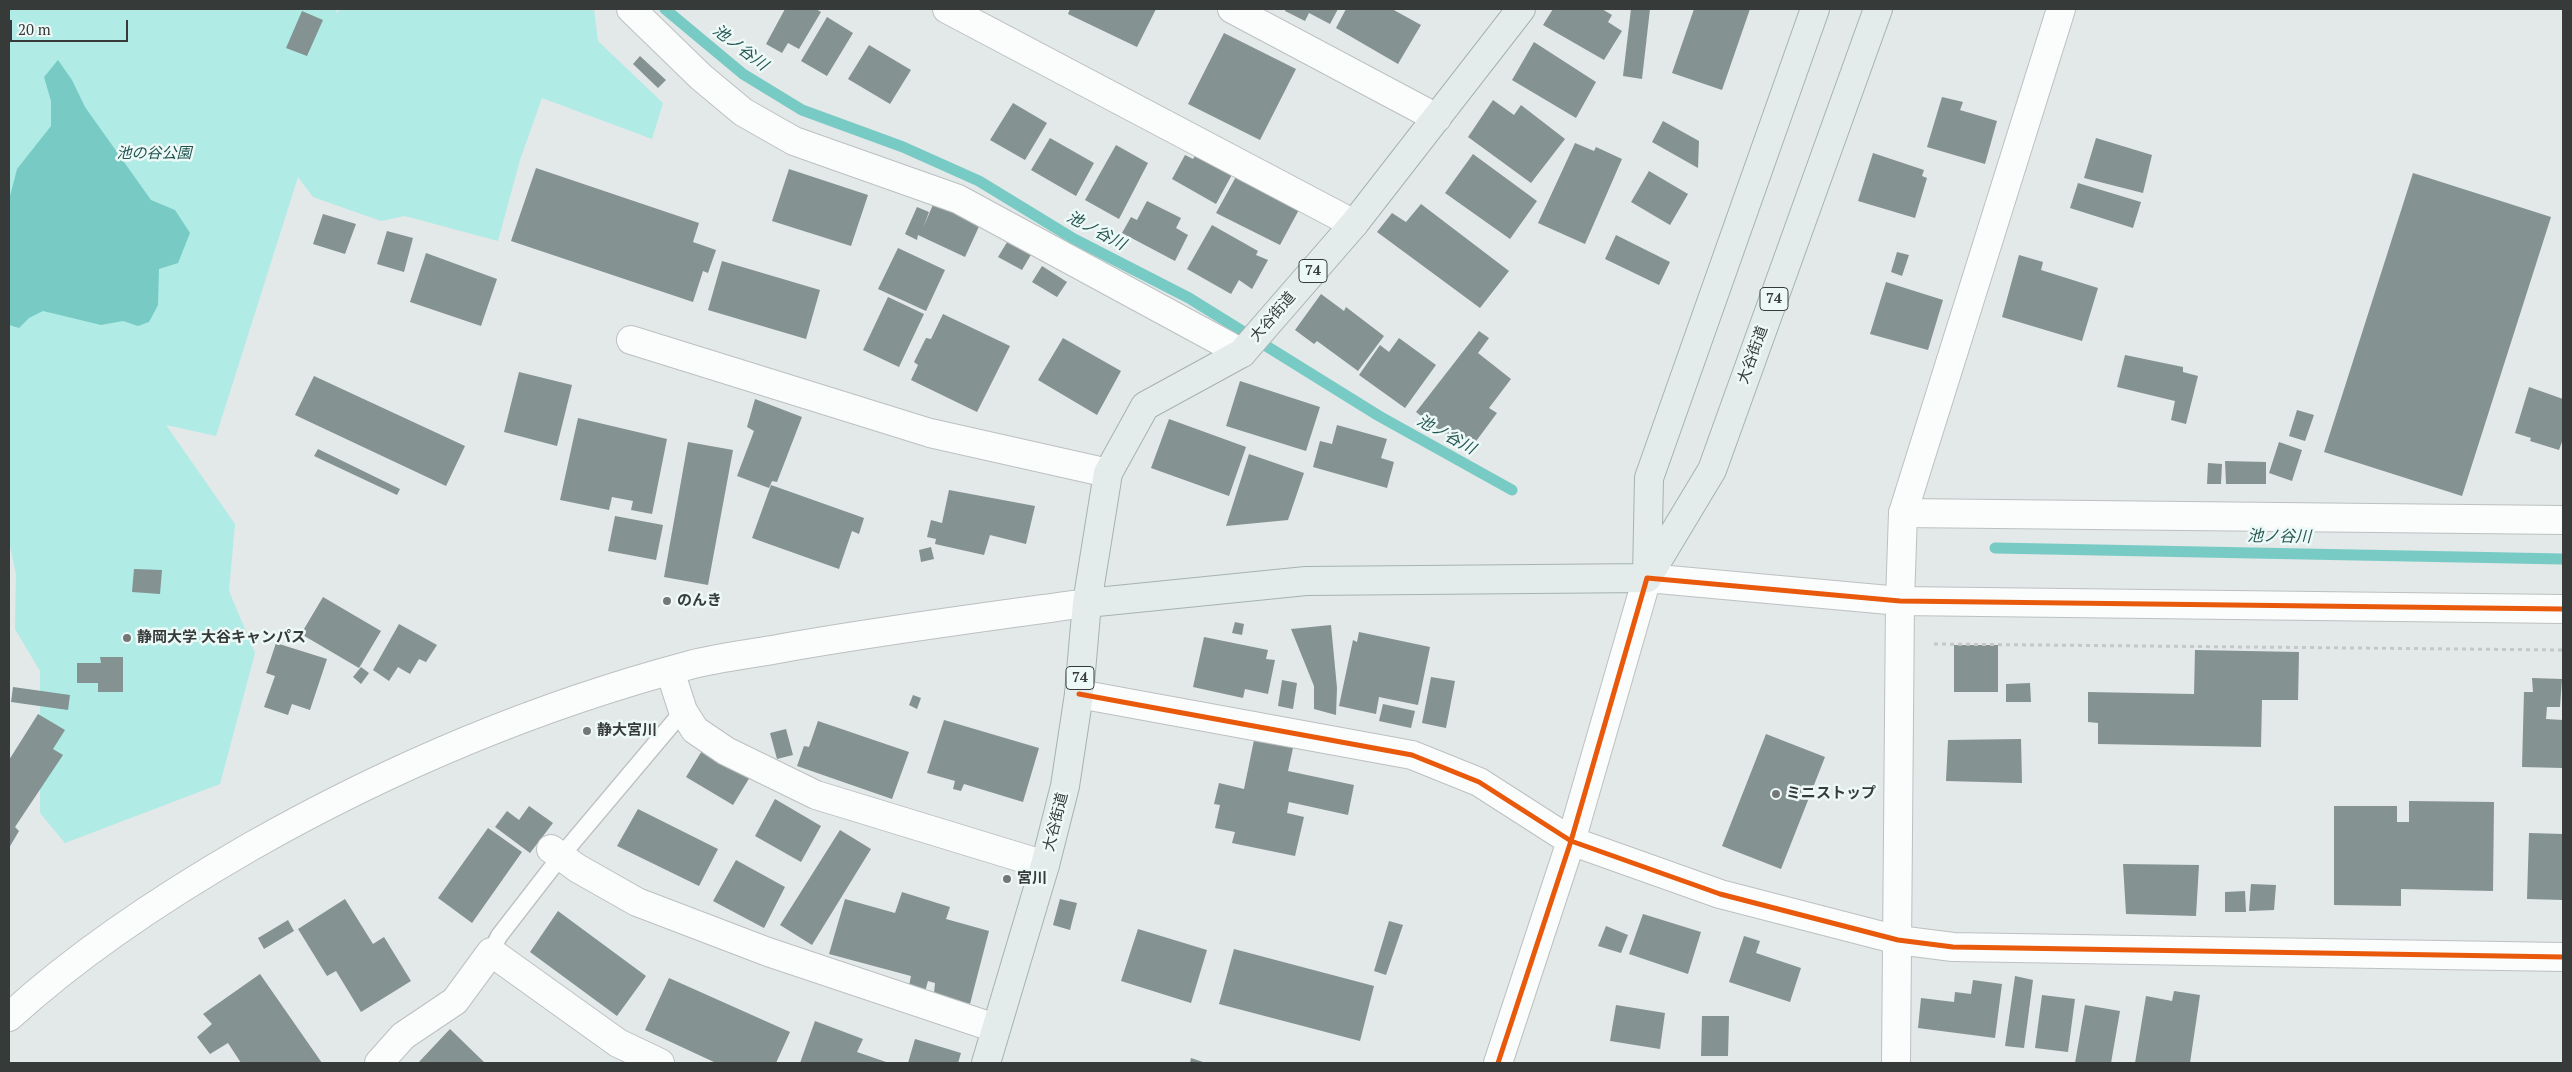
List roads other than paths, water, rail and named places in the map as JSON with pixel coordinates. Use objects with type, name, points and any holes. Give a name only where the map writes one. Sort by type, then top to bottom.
[{"type":"main road","name":"大谷街道","points":[[986,1063],[1045,866],[1065,786],[1079,694],[1087,603],[1108,472],[1145,406],[1243,352],[1354,224],[1521,9]]},
{"type":"main road","points":[[1087,603],[1306,581],[1647,578],[1649,478],[1815,9]]},
{"type":"main road","name":"大谷街道","points":[[1647,578],[1712,470],[1878,9]]},
{"type":"street","points":[[631,9],[701,77],[743,112],[794,142],[958,199],[1243,352]]},
{"type":"street","points":[[947,9],[1354,224]]},
{"type":"street","points":[[1232,9],[1437,118]]},
{"type":"street","points":[[1896,1063],[1900,601],[1903,513],[2061,9]]},
{"type":"street","points":[[630,340],[930,433],[1108,472]]},
{"type":"street","points":[[1903,513],[2563,520]]},
{"type":"street","points":[[1498,1063],[1571,841],[1647,578],[1900,601],[2563,609]]},
{"type":"street","points":[[9,1017],[32,996],[110,936],[202,874],[299,819],[387,776],[505,724],[598,691],[693,664],[824,640],[1087,603]]},
{"type":"street","points":[[670,671],[683,710],[695,730],[726,751],[816,795],[1045,866]]},
{"type":"street","points":[[1079,694],[1412,755],[1478,782],[1571,841],[1720,894],[1898,940],[1963,947],[2563,957]]},
{"type":"street","points":[[556,853],[637,902],[768,952],[995,1028]]},
{"type":"street","points":[[378,1063],[403,1036],[455,1000],[491,952],[618,1043],[660,1063]]},
{"type":"lane","points":[[491,952],[499,936],[556,853],[683,710]]},
{"type":"waterway","name":"池ノ谷川","points":[[665,9],[743,74],[802,110],[903,147],[979,181],[1074,239],[1189,298],[1379,416],[1512,490]]},
{"type":"waterway","name":"池ノ谷川","points":[[1995,548],[2563,559]]},
{"type":"place","name":"のんき","points":[[667,601]]},
{"type":"place","name":"静岡大学 大谷キャンパス","points":[[127,638]]},
{"type":"place","name":"静大宮川","points":[[587,731]]},
{"type":"place","name":"ミニストップ","points":[[1776,794]]},
{"type":"place","name":"宮川","points":[[1007,879]]},
{"type":"park label","name":"池の谷公園","points":[[154,154]]}]
